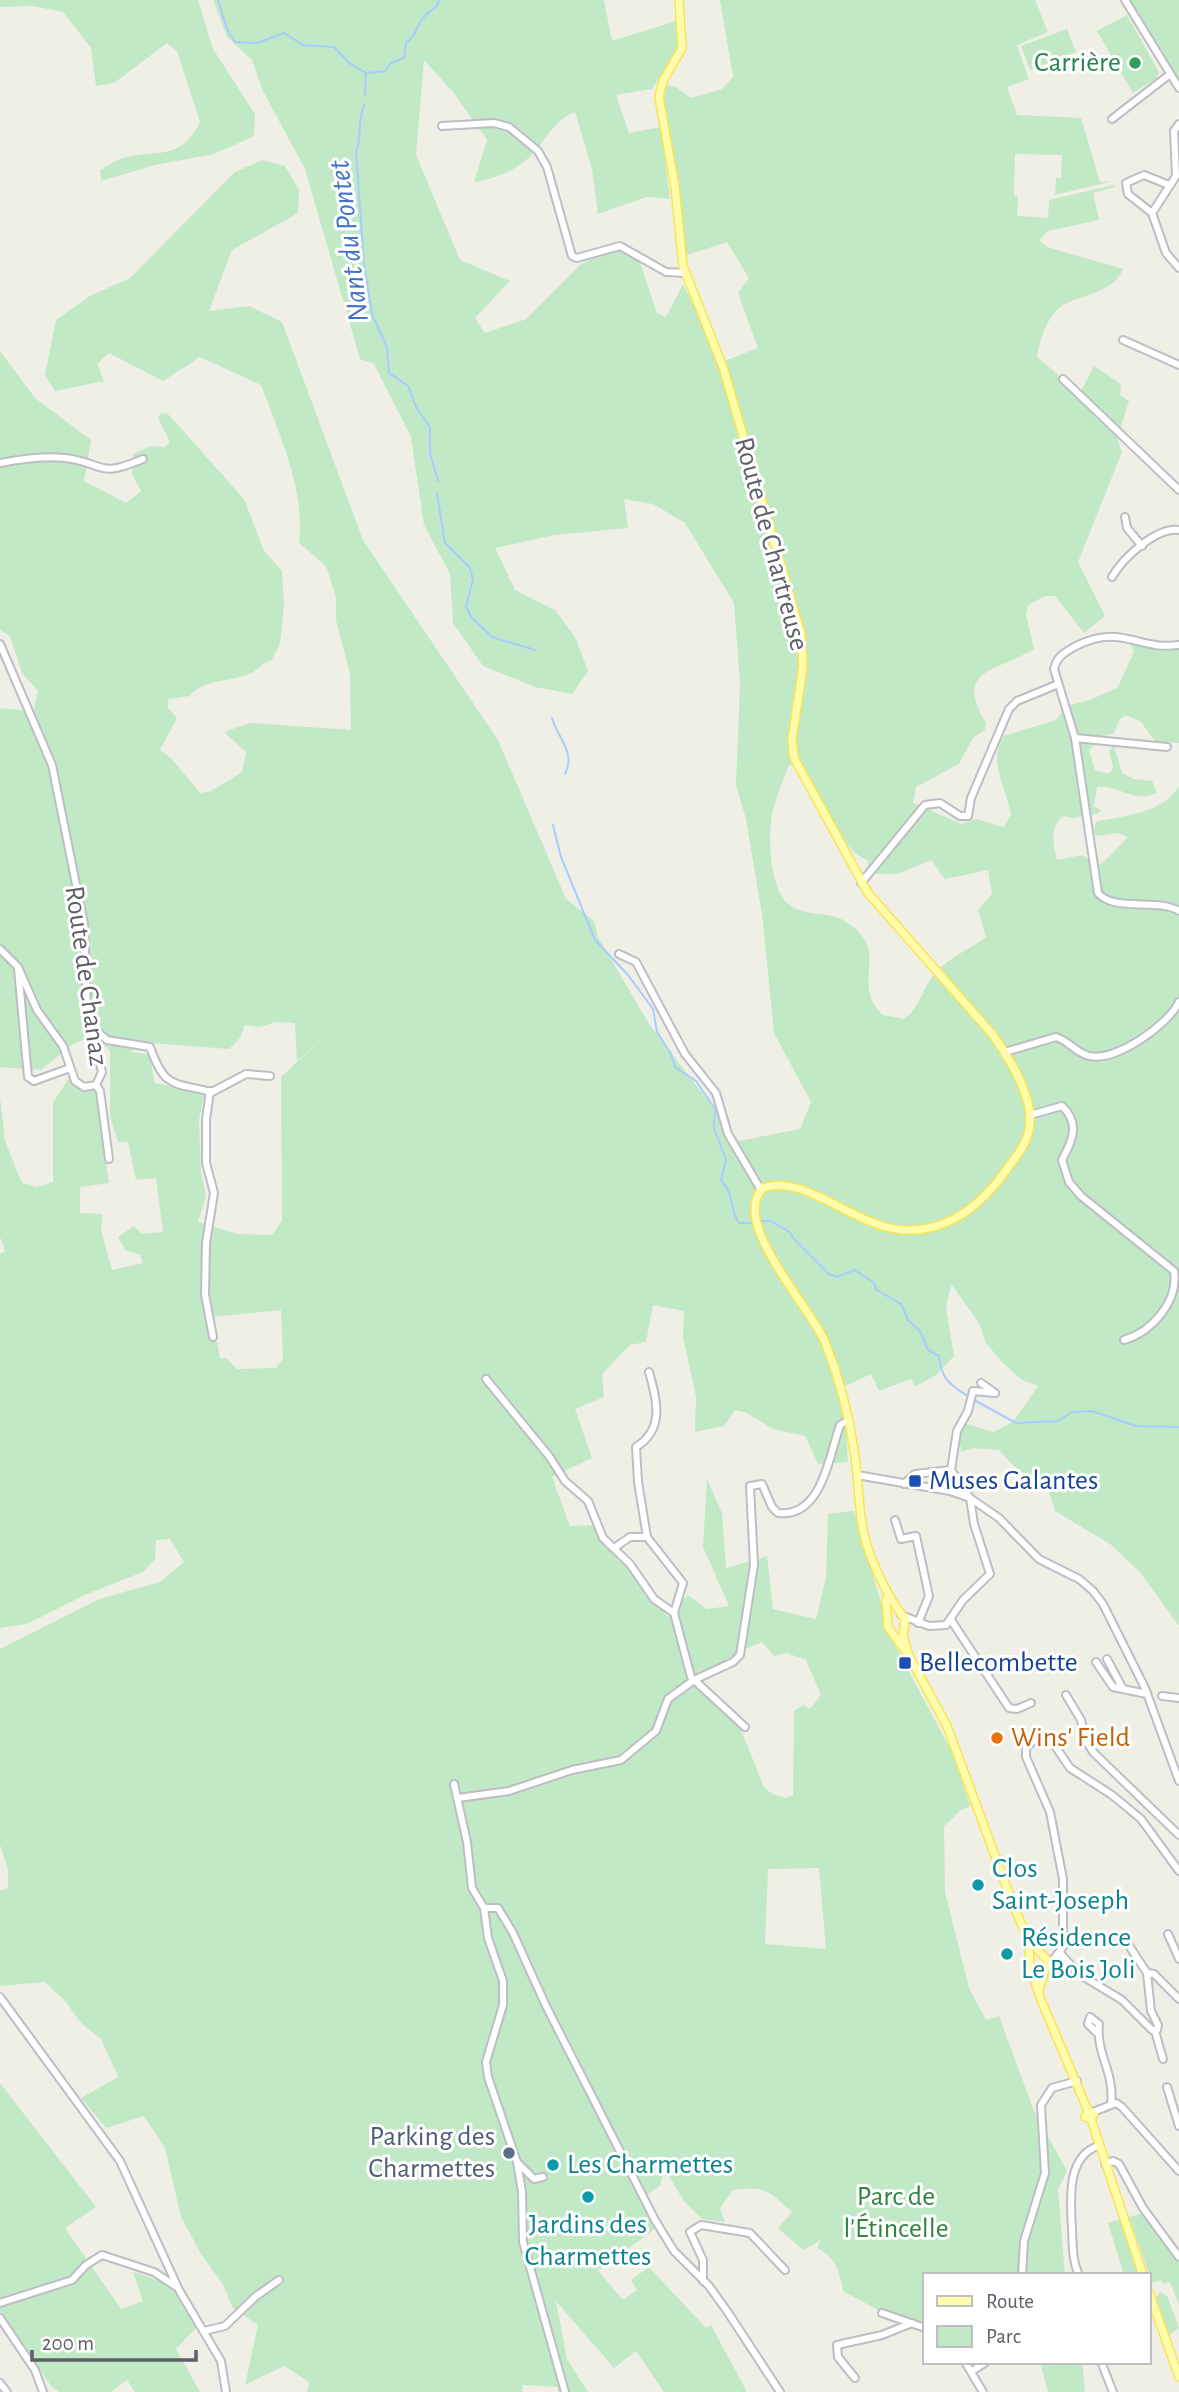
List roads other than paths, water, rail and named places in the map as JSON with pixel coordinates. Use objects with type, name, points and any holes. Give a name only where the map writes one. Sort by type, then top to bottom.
[{"type":"main road","name":"Route de Chartreuse","points":[[679,0],[682,48],[663,80],[659,97],[675,187],[680,248],[685,273],[723,367],[801,634],[803,667],[792,752],[861,883],[1005,1052],[1030,1115]]},
{"type":"main road","points":[[909,1656],[900,1615],[891,1604],[864,1537],[847,1421],[823,1335],[767,1252],[757,1217],[757,1199],[761,1190],[780,1185],[808,1191],[854,1217],[883,1227],[916,1230],[944,1224],[978,1203],[1002,1177],[1023,1147],[1030,1115]]},
{"type":"main road","points":[[881,1576],[888,1627],[909,1656],[959,1752],[1028,1939],[1032,1971],[1091,2114],[1098,2146],[1142,2273]]},
{"type":"main road","points":[[888,1618],[900,1615]]},
{"type":"main road","points":[[893,1631],[904,1627]]},
{"type":"main road","points":[[1028,1939],[1042,1956],[1047,1968],[1039,1990]]},
{"type":"main road","points":[[1031,1960],[1042,1956]]},
{"type":"main road","points":[[1032,1971],[1041,1973],[1047,1968]]},
{"type":"main road","points":[[1151,2298],[1179,2377]]},
{"type":"street","points":[[1125,0],[1179,88]]},
{"type":"street","points":[[1112,119],[1169,75]]},
{"type":"street","points":[[442,126],[494,123],[509,127],[538,151],[547,167],[572,256],[620,246],[666,272],[685,273]]},
{"type":"street","points":[[1152,213],[1177,176],[1174,131],[1179,124]]},
{"type":"street","points":[[1169,186],[1144,175],[1126,183],[1128,194],[1152,213],[1166,253],[1179,268]]},
{"type":"street","points":[[1123,340],[1179,365]]},
{"type":"street","points":[[1063,379],[1179,489]]},
{"type":"street","points":[[0,463],[26,457],[57,458],[109,471],[143,459]]},
{"type":"street","points":[[1125,517],[1127,528],[1142,546]]},
{"type":"street","points":[[1112,577],[1116,569],[1164,530],[1179,530]]},
{"type":"street","points":[[1178,645],[1156,645],[1116,635],[1093,638],[1059,656],[1054,669],[1056,685],[1075,738],[1099,895],[1112,901],[1169,906],[1179,912]]},
{"type":"street","name":"Route de Chanaz","points":[[0,644],[52,765],[84,924],[86,999],[102,1072],[96,1084],[88,1087],[78,1084],[63,1046],[37,1010],[18,967],[0,949]]},
{"type":"street","points":[[861,883],[925,806],[940,803],[960,816],[968,816],[973,794],[1009,709],[1017,701],[1056,685]]},
{"type":"street","points":[[1075,738],[1167,747]]},
{"type":"street","points":[[619,954],[636,962],[685,1054],[716,1093],[729,1134],[761,1190]]},
{"type":"street","points":[[18,967],[28,1077],[34,1081],[70,1068]]},
{"type":"street","points":[[1005,1052],[1056,1037],[1086,1055],[1104,1055],[1160,1027],[1179,1002]]},
{"type":"street","points":[[90,1024],[107,1040],[150,1047],[159,1073],[166,1079],[210,1091],[246,1074],[270,1076]]},
{"type":"street","points":[[96,1084],[100,1091],[109,1159]]},
{"type":"street","points":[[210,1091],[206,1163],[214,1193],[206,1243],[205,1294],[212,1334]]},
{"type":"street","points":[[1030,1115],[1062,1106],[1069,1113],[1073,1121],[1073,1139],[1062,1160],[1069,1182],[1081,1196],[1174,1271],[1173,1291],[1155,1323],[1146,1332],[1124,1340]]},
{"type":"street","points":[[649,1372],[656,1396],[656,1426],[648,1440],[636,1447],[638,1482],[647,1538],[683,1583],[674,1613],[694,1680],[745,1727]]},
{"type":"street","points":[[486,1379],[565,1481],[588,1501],[603,1538],[630,1564],[654,1599],[674,1613]]},
{"type":"street","points":[[981,1383],[994,1395],[975,1390],[970,1397],[968,1410],[957,1431],[951,1470],[970,1498],[999,1518],[1039,1559],[1079,1579],[1103,1604],[1147,1694],[1179,1781]]},
{"type":"street","points":[[458,1798],[509,1791],[572,1770],[621,1760],[656,1731],[665,1701],[694,1680],[733,1662],[744,1645],[754,1565],[750,1486],[762,1484],[772,1507],[778,1513],[789,1513],[806,1505],[820,1486],[841,1425],[847,1421]]},
{"type":"street","points":[[904,1484],[915,1474],[951,1470]]},
{"type":"street","points":[[857,1475],[970,1498]]},
{"type":"street","points":[[900,1615],[918,1623],[940,1626],[951,1620],[963,1600],[990,1574],[974,1524],[970,1498]]},
{"type":"street","points":[[895,1520],[901,1539],[916,1536],[928,1588],[929,1596],[918,1623]]},
{"type":"street","points":[[614,1548],[630,1537],[647,1538]]},
{"type":"street","points":[[951,1620],[1009,1708],[1017,1709],[1031,1703]]},
{"type":"street","points":[[904,1627],[918,1623]]},
{"type":"street","points":[[1107,1659],[1123,1689]]},
{"type":"street","points":[[1096,1662],[1108,1683],[1147,1694]]},
{"type":"street","points":[[1066,1695],[1081,1720],[1086,1741],[1093,1752],[1179,1835]]},
{"type":"street","points":[[1163,1696],[1179,1698]]},
{"type":"street","points":[[1047,1968],[1060,1953],[1063,1945],[1063,1879],[1049,1812],[1026,1757],[1026,1747],[1034,1738],[1040,1736],[1051,1740],[1070,1768],[1112,1795],[1141,1819],[1179,1871]]},
{"type":"street","points":[[454,1784],[472,1888],[484,1908],[488,1938],[503,1990],[503,2004],[486,2062],[495,2101],[517,2162],[522,2192],[520,2218],[523,2242],[565,2392]]},
{"type":"street","points":[[484,1908],[498,1908],[510,1926],[604,2124],[655,2220],[674,2251],[703,2281],[757,2354],[780,2392]]},
{"type":"street","points":[[1168,1934],[1179,1959]]},
{"type":"street","points":[[1128,1944],[1147,1973],[1151,2011],[1158,2025],[1155,2031]]},
{"type":"street","points":[[1042,1956],[1060,1953]]},
{"type":"street","points":[[1060,1953],[1079,1974],[1122,2000],[1144,2024],[1155,2031],[1163,2059]]},
{"type":"street","points":[[1147,1973],[1154,1974],[1179,1999]]},
{"type":"street","points":[[0,1997],[120,2161],[179,2290],[221,2361],[226,2392]]},
{"type":"street","points":[[1098,2034],[1104,2060],[1113,2079],[1111,2105]]},
{"type":"street","points":[[1023,2273],[1027,2227],[1045,2173],[1041,2105],[1052,2088],[1077,2081]]},
{"type":"street","points":[[1167,2087],[1179,2126]]},
{"type":"street","points":[[1091,2114],[1111,2105],[1122,2107],[1179,2171]]},
{"type":"street","points":[[1078,2273],[1072,2252],[1069,2192],[1087,2152],[1098,2146]]},
{"type":"street","points":[[1105,2164],[1113,2161],[1119,2164],[1143,2208],[1179,2257]]},
{"type":"street","points":[[517,2162],[534,2179],[543,2177]]},
{"type":"street","points":[[703,2281],[703,2260],[690,2232],[701,2225],[750,2233],[785,2270]]},
{"type":"street","points":[[0,2302],[72,2280],[93,2259],[102,2255],[154,2272],[179,2290]]},
{"type":"street","points":[[204,2331],[225,2326],[279,2280]]},
{"type":"street","points":[[882,2313],[923,2327]]},
{"type":"street","points":[[0,2318],[35,2370],[43,2392]]},
{"type":"street","points":[[855,2378],[838,2357],[837,2345],[882,2335],[912,2323]]},
{"type":"street","points":[[967,2364],[983,2392]]},
{"type":"street","points":[[972,2371],[983,2364]]},
{"type":"street","points":[[1102,2364],[1113,2392]]},
{"type":"street","points":[[0,2383],[7,2392]]},
{"type":"waterway","points":[[218,0],[227,29],[235,42],[257,43],[284,33],[303,45],[334,47],[349,63],[366,73],[365,95]]},
{"type":"waterway","points":[[368,73],[385,71],[391,63],[404,58],[406,43],[439,0]]},
{"type":"waterway","name":"Nant du Pontet","points":[[364,105],[356,152],[364,264],[372,314],[387,347],[389,373],[408,386],[417,409],[430,427],[430,453],[438,481]]},
{"type":"waterway","name":"Nant du Pontet","points":[[437,494],[445,543],[470,568],[473,580],[466,606],[471,617],[492,637],[535,650]]},
{"type":"waterway","name":"Nant du Pontet","points":[[552,718],[567,752],[568,766],[565,774]]},
{"type":"waterway","name":"Nant du Pontet","points":[[553,825],[561,857],[595,940],[628,975],[653,1009],[657,1032],[671,1054],[675,1067],[696,1081],[715,1109],[714,1128],[726,1160],[721,1180],[729,1192],[739,1223],[755,1223]]},
{"type":"waterway","name":"Nant du Pontet","points":[[761,1221],[771,1221],[791,1233],[829,1274],[837,1277],[854,1270],[873,1282],[877,1290],[901,1304],[908,1320],[920,1331],[928,1350],[939,1356],[942,1371],[948,1381],[969,1397]]},
{"type":"waterway","name":"Nant du Pontet","points":[[974,1400],[1016,1423],[1058,1421],[1072,1412],[1092,1411],[1136,1426],[1179,1427]]},
{"type":"place","name":"Carrière","points":[[1135,63]]},
{"type":"place","name":"Muses Galantes","points":[[915,1481]]},
{"type":"place","name":"Bellecombette","points":[[905,1663]]},
{"type":"place","name":"Wins' Field","points":[[997,1738]]},
{"type":"place","name":"Clos Saint-Joseph","points":[[978,1885]]},
{"type":"place","name":"Résidence Le Bois Joli","points":[[1007,1954]]},
{"type":"place","name":"Parking des Charmettes","points":[[509,2153]]},
{"type":"place","name":"Les Charmettes","points":[[553,2165]]},
{"type":"place","name":"Jardins des Charmettes","points":[[588,2197]]},
{"type":"park label","name":"Parc de l'Étincelle","points":[[896,2213]]}]
